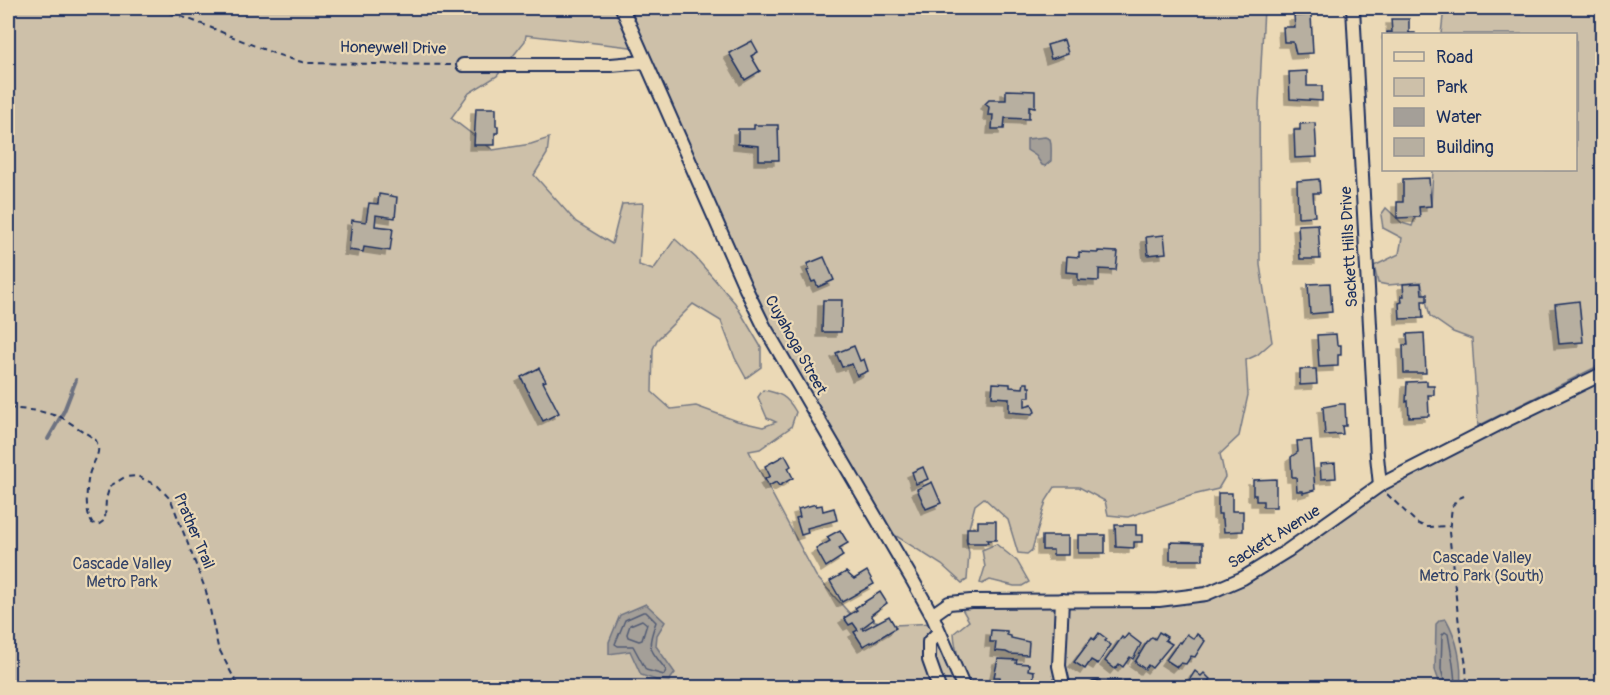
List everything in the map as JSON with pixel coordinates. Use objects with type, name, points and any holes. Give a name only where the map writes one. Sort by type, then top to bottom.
[{"type":"street","name":"Cuyahoga Street","points":[[622,8],[714,219],[764,326],[932,615],[964,687]]},
{"type":"street","name":"Sackett Hills Drive","points":[[1353,8],[1380,485]]},
{"type":"street","name":"Honeywell Drive","points":[[463,65],[611,65],[645,62]]},
{"type":"street","name":"Sackett Avenue","points":[[932,615],[949,603],[958,602],[1002,599],[1159,600],[1187,598],[1215,591],[1272,561],[1380,485],[1602,374]]},
{"type":"street","points":[[1062,600],[1059,666],[1064,687]]},
{"type":"street","points":[[939,632],[929,642],[929,660],[939,687]]},
{"type":"street","points":[[1090,687],[1141,687]]},
{"type":"path","name":"Honeywell Drive","points":[[150,8],[176,13],[244,42],[306,63],[463,65]]},
{"type":"path","name":"Prather Trail","points":[[8,408],[39,411],[61,417],[95,439],[99,445],[99,453],[89,473],[88,489],[88,518],[92,523],[98,525],[105,520],[106,499],[110,486],[125,477],[137,476],[150,481],[165,492],[184,530],[206,591],[218,647],[239,687]]},
{"type":"path","points":[[1380,485],[1417,523],[1426,527],[1450,526]]},
{"type":"path","points":[[1464,496],[1457,499],[1452,507],[1450,526],[1454,586],[1466,665],[1467,687]]},
{"type":"green space","name":"Cascade Valley Metro Park","points":[[8,8],[1264,8],[1259,104],[1260,265],[1272,342],[1257,355],[1246,360],[1248,395],[1239,436],[1220,454],[1225,477],[1218,489],[1128,517],[1108,515],[1105,501],[1079,487],[1055,487],[1046,501],[1032,550],[1027,554],[1018,553],[1008,520],[984,498],[975,505],[966,539],[969,553],[967,580],[962,583],[942,565],[882,527],[762,322],[639,48],[526,35],[525,41],[497,76],[469,93],[451,118],[493,150],[531,144],[549,138],[547,154],[534,175],[576,222],[612,244],[622,204],[643,203],[639,265],[653,270],[675,239],[696,258],[735,303],[761,347],[761,367],[746,378],[735,358],[721,321],[693,304],[657,340],[653,349],[652,392],[671,409],[696,406],[737,421],[763,427],[776,422],[767,418],[758,397],[763,390],[779,394],[786,399],[796,412],[791,427],[760,449],[749,451],[816,576],[852,616],[894,625],[935,623],[964,687],[8,687]]},
{"type":"green space","points":[[1444,8],[1602,8],[1602,364],[1478,426],[1472,339],[1453,332],[1430,316],[1421,282],[1388,285],[1378,283],[1374,266],[1399,254],[1402,238],[1383,228],[1381,215],[1386,208],[1402,223],[1412,226],[1419,207],[1431,206],[1433,171],[1577,171],[1577,33],[1441,33]]},
{"type":"green space","name":"Cascade Valley Metro Park (South)","points":[[1602,374],[1602,687],[972,687],[965,674],[957,654],[954,633],[969,621],[958,602],[1216,591],[1380,485]]},
{"type":"green space","points":[[996,544],[1017,561],[1029,582],[1022,586],[990,580],[980,583],[985,567],[982,550]]},
{"type":"water","points":[[1045,137],[1050,139],[1051,161],[1045,166],[1027,150],[1027,139]]},
{"type":"water","points":[[646,604],[665,622],[657,635],[656,646],[675,673],[669,681],[641,675],[630,651],[609,654],[609,642],[620,615]]},
{"type":"water","points":[[1446,619],[1458,652],[1461,670],[1460,687],[1441,687],[1435,670],[1436,624]]},
{"type":"building","points":[[1311,15],[1313,53],[1296,54],[1293,42],[1284,42],[1283,27],[1295,27],[1294,16]]},
{"type":"building","points":[[1391,19],[1409,19],[1409,33],[1387,33],[1392,32]]},
{"type":"building","points":[[1064,40],[1068,53],[1051,59],[1047,45]]},
{"type":"building","points":[[752,41],[758,52],[751,56],[760,71],[745,80],[729,53]]},
{"type":"building","points":[[1307,71],[1307,86],[1322,86],[1322,101],[1290,99],[1289,72]]},
{"type":"building","points":[[1006,90],[1035,91],[1035,107],[1029,106],[1029,119],[1005,118],[1004,129],[992,129],[993,115],[988,115],[989,107],[985,104],[989,100],[1006,100]]},
{"type":"building","points":[[476,108],[496,108],[498,133],[495,133],[495,145],[474,145]]},
{"type":"building","points":[[1315,123],[1317,157],[1295,158],[1294,130],[1300,130],[1300,124]]},
{"type":"building","points":[[754,125],[778,125],[779,160],[759,160],[759,146],[738,144],[738,129],[754,129]]},
{"type":"building","points":[[1429,178],[1431,206],[1419,207],[1420,217],[1397,218],[1397,202],[1403,202],[1403,179]]},
{"type":"building","points":[[1319,179],[1320,193],[1313,193],[1315,216],[1298,217],[1297,181]]},
{"type":"building","points":[[379,194],[397,197],[395,218],[376,215],[375,226],[393,228],[390,251],[364,247],[363,252],[349,250],[352,220],[366,222],[369,203],[378,204]]},
{"type":"building","points":[[1318,224],[1320,259],[1300,259],[1298,225]]},
{"type":"building","points":[[1164,235],[1166,253],[1148,255],[1146,237]]},
{"type":"building","points":[[1098,251],[1118,252],[1116,270],[1099,269],[1099,281],[1078,280],[1078,273],[1066,272],[1067,256],[1079,257],[1079,252],[1098,253]]},
{"type":"building","points":[[824,257],[834,280],[818,287],[815,281],[812,282],[807,271],[810,270],[807,264]]},
{"type":"building","points":[[1330,283],[1332,312],[1310,314],[1308,284]]},
{"type":"building","points":[[1421,283],[1422,294],[1427,294],[1427,301],[1422,301],[1423,318],[1400,319],[1399,303],[1402,302],[1401,296],[1404,296],[1403,284]]},
{"type":"building","points":[[823,300],[842,300],[841,332],[822,332]]},
{"type":"building","points":[[1579,301],[1583,342],[1559,344],[1555,304]]},
{"type":"building","points":[[1424,333],[1426,373],[1404,373],[1403,345],[1408,345],[1407,334]]},
{"type":"building","points":[[1336,334],[1337,345],[1341,345],[1338,366],[1319,367],[1317,335]]},
{"type":"building","points":[[854,346],[860,361],[864,359],[868,371],[857,376],[852,364],[842,367],[836,353]]},
{"type":"building","points":[[539,368],[546,381],[543,382],[559,413],[543,421],[521,377]]},
{"type":"building","points":[[1300,369],[1316,369],[1317,384],[1300,385]]},
{"type":"building","points":[[1427,381],[1427,386],[1434,386],[1434,395],[1428,395],[1429,416],[1409,417],[1408,401],[1406,402],[1407,382]]},
{"type":"building","points":[[993,383],[1010,384],[1010,387],[1023,388],[1024,383],[1028,383],[1030,397],[1025,397],[1025,406],[1032,404],[1035,412],[1032,414],[1009,412],[1009,398],[992,397]]},
{"type":"building","points":[[1345,404],[1346,426],[1342,426],[1343,434],[1325,435],[1323,407]]},
{"type":"building","points":[[1311,440],[1315,490],[1303,493],[1303,491],[1297,491],[1296,477],[1292,477],[1291,457],[1298,452],[1297,441]]},
{"type":"building","points":[[785,455],[791,466],[788,468],[793,478],[779,486],[776,482],[769,486],[765,479],[770,476],[765,466]]},
{"type":"building","points":[[1335,463],[1336,478],[1321,479],[1320,464]]},
{"type":"building","points":[[923,467],[928,479],[916,484],[912,472]]},
{"type":"building","points":[[1276,479],[1276,507],[1263,507],[1263,501],[1256,501],[1256,495],[1253,495],[1253,480]]},
{"type":"building","points":[[932,482],[941,503],[926,509],[917,489]]},
{"type":"building","points":[[1218,493],[1232,493],[1232,511],[1243,511],[1243,531],[1224,532],[1223,519],[1221,519],[1221,514],[1218,514]]},
{"type":"building","points":[[816,504],[816,506],[822,505],[823,511],[834,508],[837,520],[807,528],[808,533],[801,535],[796,518],[800,517],[798,509]]},
{"type":"building","points":[[978,521],[996,521],[996,540],[987,540],[988,543],[967,543],[967,528],[978,528]]},
{"type":"building","points":[[1115,525],[1136,525],[1136,535],[1142,535],[1142,542],[1134,542],[1134,548],[1116,547]]},
{"type":"building","points":[[840,530],[848,543],[839,548],[843,556],[826,567],[816,549],[830,541],[827,537]]},
{"type":"building","points":[[1078,535],[1105,535],[1105,553],[1078,553]]},
{"type":"building","points":[[1042,536],[1068,536],[1068,555],[1053,555],[1053,550],[1042,550]]},
{"type":"building","points":[[1170,542],[1203,543],[1203,560],[1170,560]]},
{"type":"building","points":[[867,571],[874,584],[842,602],[830,581],[846,572],[854,579]]},
{"type":"building","points":[[880,592],[887,603],[871,615],[874,619],[862,628],[863,630],[889,616],[896,628],[863,646],[854,632],[858,630],[853,623],[849,625],[844,618]]},
{"type":"building","points":[[991,630],[1007,631],[1007,635],[1011,638],[1029,642],[1028,655],[995,651],[996,642],[990,642]]},
{"type":"building","points":[[1159,632],[1167,637],[1165,640],[1172,644],[1152,668],[1148,665],[1145,669],[1135,662],[1147,642],[1152,637],[1155,639]]},
{"type":"building","points":[[1099,633],[1111,645],[1098,664],[1091,660],[1085,669],[1074,662],[1092,638],[1094,640]]},
{"type":"building","points":[[1128,634],[1141,644],[1133,659],[1130,657],[1123,667],[1119,664],[1115,669],[1105,661],[1122,637],[1124,639]]},
{"type":"building","points":[[1187,634],[1194,639],[1197,634],[1205,641],[1195,657],[1191,656],[1186,664],[1181,663],[1177,667],[1166,660]]},
{"type":"building","points":[[998,659],[1017,660],[1016,663],[1029,664],[1028,670],[1034,671],[1033,684],[1000,682],[1000,677],[994,677]]},
{"type":"building","points":[[1195,671],[1201,676],[1204,673],[1210,679],[1205,685],[1208,688],[1184,688]]},
{"type":"waterway","points":[[48,439],[64,411],[76,380]]}]
